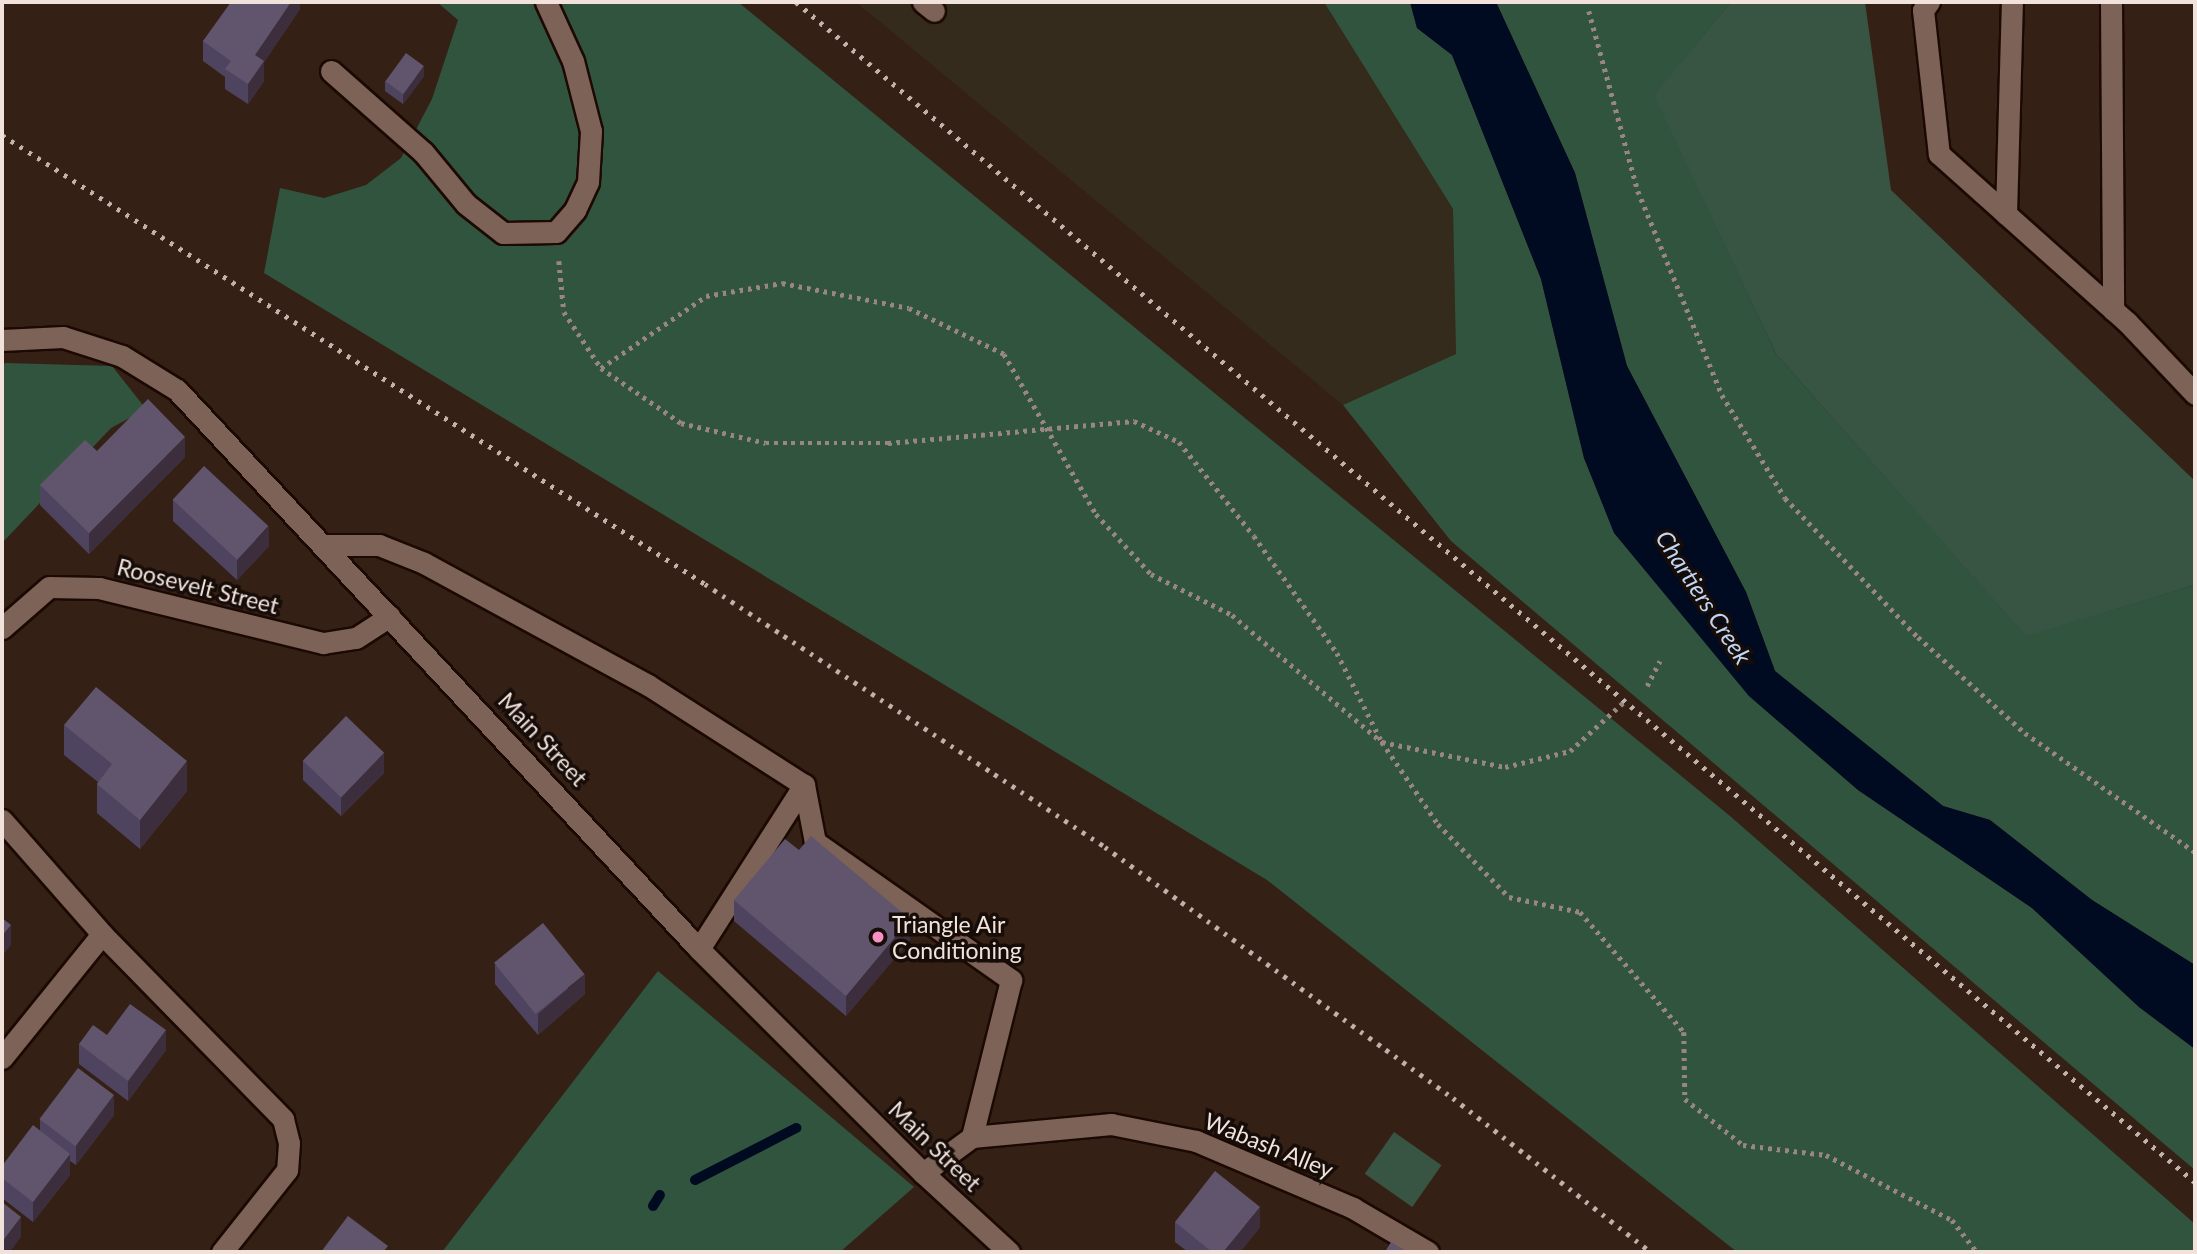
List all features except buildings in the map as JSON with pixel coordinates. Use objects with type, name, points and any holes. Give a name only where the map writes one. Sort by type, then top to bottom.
[{"type":"street","points":[[331,71],[423,152],[466,204],[503,233],[556,232],[575,210],[588,182],[591,131],[573,61],[546,2]]},
{"type":"street","points":[[1929,2],[1923,10],[1939,155],[2113,310],[2195,394]]},
{"type":"street","points":[[2006,214],[2012,2]]},
{"type":"street","points":[[2111,2],[2113,310]]},
{"type":"street","name":"Main Street","points":[[2,340],[63,337],[122,356],[177,390],[699,948],[923,1173],[1009,1252]]},
{"type":"street","points":[[323,545],[380,545],[424,563],[648,685],[804,785],[815,842],[1011,980],[972,1137],[923,1173]]},
{"type":"street","name":"Roosevelt Street","points":[[2,628],[49,587],[99,588],[323,643],[356,638],[390,616]]},
{"type":"street","points":[[699,948],[804,785]]},
{"type":"street","points":[[2,820],[102,934],[283,1119],[289,1143],[287,1170],[222,1252]]},
{"type":"street","points":[[2,1058],[102,934]]},
{"type":"street","name":"Wabash Alley","points":[[972,1137],[1111,1124],[1196,1141],[1353,1208],[1428,1252]]},
{"type":"path","points":[[1590,11],[1638,191],[1722,395],[1785,498],[1918,637],[2025,733],[2195,852]]},
{"type":"path","points":[[556,232],[564,312],[601,368],[681,424],[766,443],[888,443],[1134,421],[1179,442],[1254,536],[1337,653],[1382,742],[1438,824],[1508,897],[1580,912],[1684,1032],[1685,1099],[1743,1145],[1826,1155],[1952,1220],[1977,1252]]},
{"type":"path","points":[[601,368],[706,296],[782,283],[909,308],[1004,354],[1096,514],[1151,574],[1232,615],[1382,742],[1505,767],[1570,751],[1625,701]]},
{"type":"path","points":[[1647,686],[1660,661]]},
{"type":"shaded area","points":[[856,2],[1324,2],[1453,209],[1456,354],[1343,405]]},
{"type":"green space","points":[[437,2],[738,2],[1730,816],[2195,1224],[2195,1252],[1737,1252],[1267,880],[264,273],[280,188],[324,198],[366,185],[401,158],[432,99],[458,20]]},
{"type":"green space","points":[[1324,2],[1410,2],[1417,28],[1452,55],[1541,279],[1584,458],[1615,533],[1749,696],[1858,790],[2032,908],[2139,1007],[2195,1049],[2195,1170],[1451,541],[1343,405],[1456,354],[1453,209]]},
{"type":"green space","points":[[1496,2],[1731,2],[1654,95],[1776,354],[2026,636],[2195,585],[2195,965],[2092,900],[1990,820],[1943,806],[1775,671],[1746,592],[1627,366],[1575,173]]},
{"type":"green space","points":[[1731,2],[1865,2],[1891,190],[2195,481],[2195,585],[2026,637],[1776,354],[1653,95]]},
{"type":"green space","points":[[5,363],[112,366],[146,409],[111,428],[2,543],[2,367]]},
{"type":"green space","points":[[658,971],[914,1187],[840,1252],[442,1252]]},
{"type":"green space","points":[[1394,1132],[1442,1165],[1412,1207],[1365,1174]]},
{"type":"water","name":"Chartiers Creek","points":[[1410,2],[1496,2],[1575,173],[1627,366],[1746,592],[1775,671],[1943,806],[1990,820],[2092,900],[2195,965],[2195,1049],[2139,1007],[2032,908],[1858,790],[1749,696],[1614,533],[1584,458],[1541,279],[1452,55],[1417,28]]},
{"type":"waterway","points":[[695,1180],[796,1128]]},
{"type":"waterway","points":[[653,1206],[660,1195]]},
{"type":"railway","points":[[796,2],[2195,1182]]},
{"type":"railway","points":[[2,135],[705,584],[1105,847],[1453,1098],[1651,1252]]},
{"type":"place","name":"Triangle Air Conditioning","points":[[878,937]]}]
